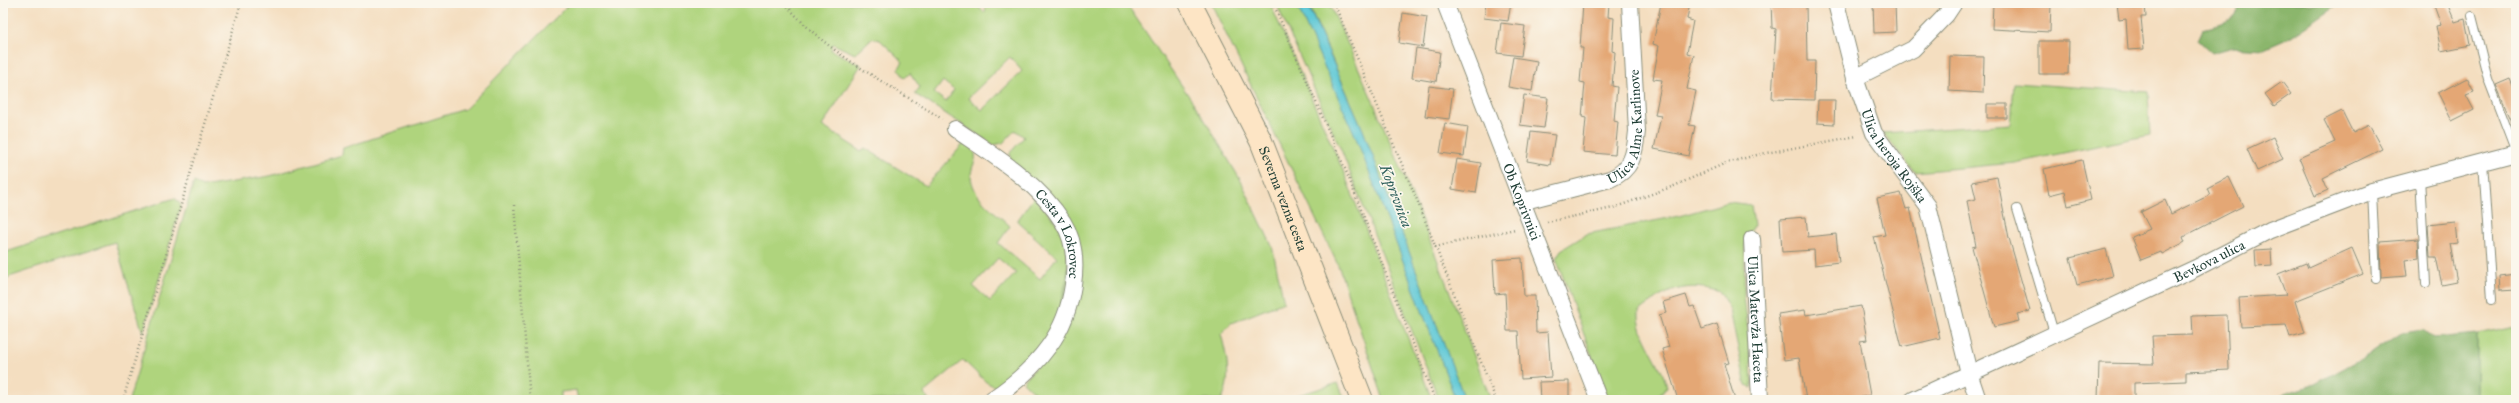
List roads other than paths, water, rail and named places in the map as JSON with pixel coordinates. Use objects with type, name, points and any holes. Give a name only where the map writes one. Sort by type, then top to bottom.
[{"type":"street","name":"Severna vezna cesta","points":[[1190,3],[1261,141],[1362,400]]},
{"type":"street","name":"Ob Koprivnici","points":[[1445,3],[1520,202],[1532,226],[1599,400]]},
{"type":"street","name":"Ulica Alme Karlinove","points":[[1520,202],[1624,174],[1635,152],[1637,131],[1630,3]]},
{"type":"street","name":"Ulica heroja Rojška","points":[[1836,3],[1856,78],[1874,133],[1928,206],[1969,373],[1978,400]]},
{"type":"street","points":[[1856,78],[1913,49],[1946,14],[1954,3]]},
{"type":"street","name":"Cesta v Lokrovec","points":[[955,128],[1000,160],[1036,191],[1063,222],[1072,245],[1074,269],[1069,302],[1061,325],[1049,346],[1019,378],[991,400]]},
{"type":"street","name":"Bevkova ulica","points":[[1913,400],[2196,268],[2270,230],[2372,191],[2516,152]]},
{"type":"street","name":"Ulica Matevža Haceta","points":[[1752,239],[1760,400]]},
{"type":"lane","points":[[2472,16],[2488,79],[2516,152]]},
{"type":"lane","points":[[2484,161],[2492,300]]},
{"type":"lane","points":[[2420,178],[2426,283]]},
{"type":"lane","points":[[2372,191],[2376,279]]},
{"type":"lane","points":[[2017,209],[2054,333]]},
{"type":"water","points":[[1296,3],[1307,3],[1363,130],[1465,400],[1456,400],[1355,135]]},
{"type":"water label","name":"Koprivnica","points":[[1396,196]]}]
